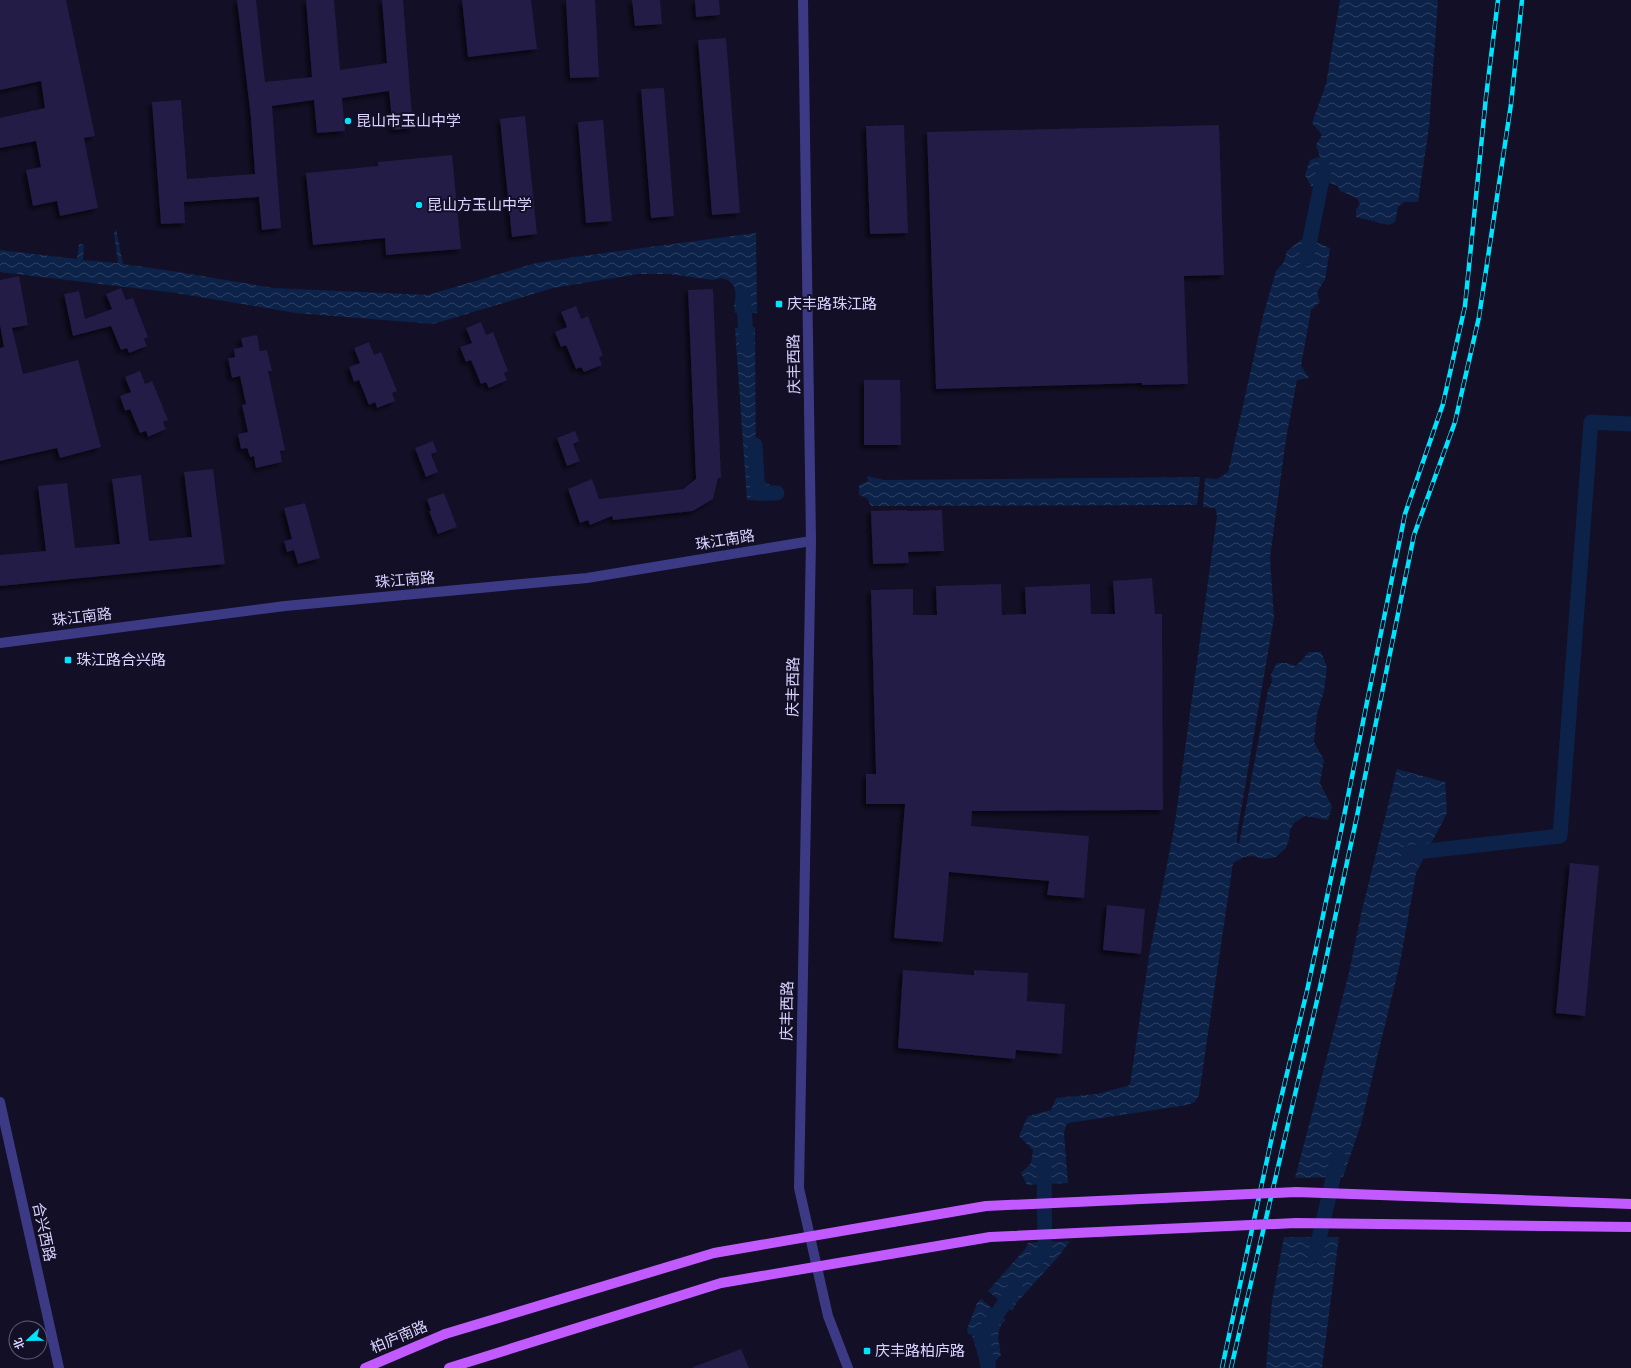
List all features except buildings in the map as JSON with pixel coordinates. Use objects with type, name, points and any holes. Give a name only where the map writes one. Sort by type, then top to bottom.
[{"type":"main road","name":"柏庐南路","points":[[365,1368],[445,1334],[714,1253],[986,1206],[1296,1192],[1631,1204]]},
{"type":"main road","points":[[449,1368],[721,1283],[990,1237],[1296,1223],[1631,1227]]},
{"type":"street","name":"庆丰西路","points":[[803,0],[811,541],[799,1188],[828,1316],[848,1368]]},
{"type":"street","name":"珠江南路","points":[[0,643],[285,606],[587,578],[811,541]]},
{"type":"street","name":"合兴西路","points":[[0,1102],[59,1368]]},
{"type":"water","points":[[1340,0],[1438,0],[1429,127],[1418,202],[1404,202],[1398,207],[1395,222],[1389,225],[1356,217],[1356,209],[1360,205],[1357,198],[1340,191],[1338,186],[1322,180],[1319,191],[1311,186],[1305,175],[1310,160],[1320,157],[1316,145],[1322,135],[1312,123],[1326,84]]},
{"type":"water","points":[[116,229],[123,264],[274,288],[428,295],[536,263],[756,233],[757,313],[735,313],[734,306],[736,294],[734,286],[728,280],[721,278],[713,280],[669,274],[638,274],[553,288],[433,324],[296,313],[176,293],[0,272],[0,250],[77,259],[79,244],[84,244],[83,260],[118,263],[114,233]]},
{"type":"water","points":[[1305,237],[1330,248],[1325,280],[1317,292],[1320,302],[1311,310],[1301,366],[1309,378],[1297,380],[1286,439],[1270,558],[1274,617],[1237,834],[1237,843],[1239,844],[1268,690],[1272,682],[1271,674],[1277,663],[1287,663],[1296,666],[1309,652],[1321,652],[1327,667],[1324,691],[1317,714],[1314,742],[1324,760],[1320,783],[1332,807],[1328,820],[1305,816],[1294,823],[1290,830],[1286,848],[1276,857],[1265,859],[1252,856],[1244,857],[1233,863],[1199,1095],[1195,1102],[1187,1105],[1069,1123],[1066,1125],[1064,1133],[1068,1183],[1027,1185],[1021,1173],[1031,1163],[1033,1150],[1019,1136],[1028,1116],[1051,1110],[1056,1098],[1097,1094],[1130,1085],[1149,956],[1174,829],[1217,516],[1215,508],[1203,507],[1205,478],[1217,479],[1228,472],[1263,316],[1276,271],[1284,262],[1287,251]]},
{"type":"water","points":[[755,327],[756,476],[770,485],[768,501],[747,500],[735,328]]},
{"type":"water","points":[[867,476],[884,480],[1200,477],[1197,505],[871,506],[867,498],[859,495],[859,485],[868,481]]},
{"type":"water","points":[[1397,769],[1445,782],[1447,813],[1416,873],[1400,963],[1361,1124],[1343,1177],[1295,1178],[1349,973],[1361,914]]},
{"type":"water","points":[[1284,1237],[1339,1237],[1322,1368],[1266,1368],[1272,1301]]},
{"type":"water","points":[[1070,1241],[1059,1256],[1017,1302],[1012,1311],[988,1291],[1026,1248],[1028,1243]]},
{"type":"water","points":[[981,1299],[1006,1320],[1000,1327],[999,1331],[1001,1355],[995,1362],[996,1368],[982,1368],[972,1335],[968,1334],[967,1329],[977,1303]]},
{"type":"waterway","points":[[1306,259],[1324,170]]},
{"type":"waterway","points":[[743,294],[747,347]]},
{"type":"waterway","points":[[1408,853],[1560,836],[1591,422],[1631,424]]},
{"type":"waterway","points":[[755,445],[758,493],[777,493]]},
{"type":"waterway","points":[[1315,1256],[1338,1157]]},
{"type":"waterway","points":[[1037,1259],[1045,1250],[1044,1164]]},
{"type":"waterway","points":[[988,1368],[982,1336],[1015,1288]]},
{"type":"railway","points":[[1222,1368],[1275,1123],[1307,991],[1405,514],[1443,404],[1465,306],[1486,97],[1498,0]]},
{"type":"railway","points":[[1231,1368],[1319,992],[1357,816],[1414,535],[1455,422],[1479,317],[1511,104],[1522,0]]},
{"type":"place","name":"昆山市玉山中学","points":[[348,121]]},
{"type":"place","name":"昆山方玉山中学","points":[[419,205]]},
{"type":"place","name":"庆丰路珠江路","points":[[779,304]]},
{"type":"place","name":"珠江路合兴路","points":[[68,660]]},
{"type":"place","name":"庆丰路柏庐路","points":[[867,1351]]}]
